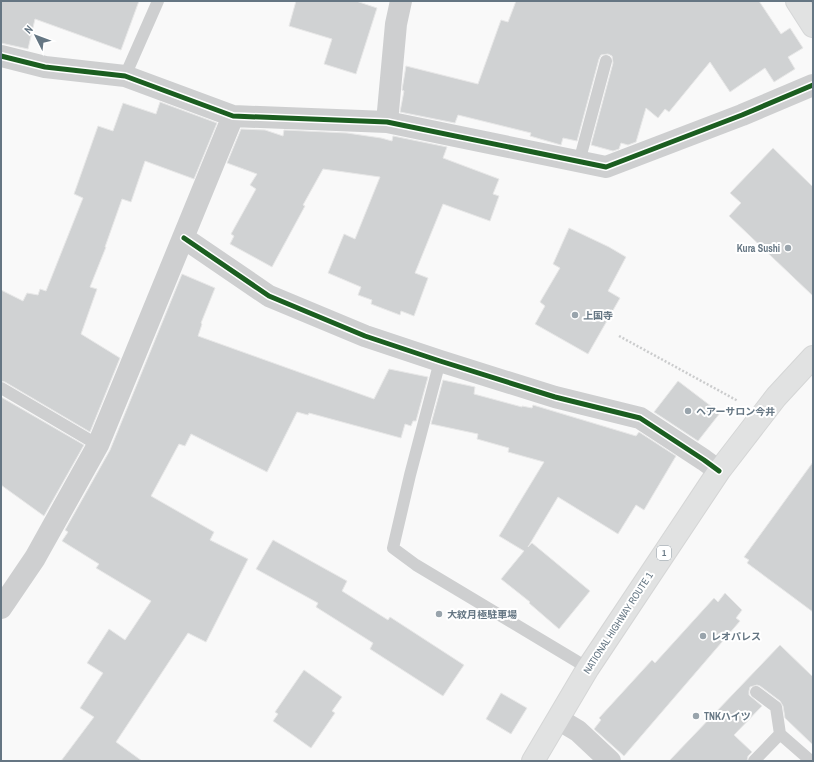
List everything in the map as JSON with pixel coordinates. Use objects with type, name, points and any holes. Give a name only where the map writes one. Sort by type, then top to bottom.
[{"type":"main road","points":[[797,1],[813,26]]},
{"type":"main road","name":"NATIONAL HIGHWAY ROUTE 1","points":[[534,761],[588,668],[719,471],[776,397],[813,357]]},
{"type":"street","points":[[387,122],[396,24],[401,1]]},
{"type":"street","points":[[1,56],[45,67],[125,76],[233,116],[387,122],[606,167],[742,115],[813,85]]},
{"type":"street","points":[[1,608],[35,558],[98,445],[233,116]]},
{"type":"street","points":[[184,238],[269,296],[366,336],[440,362],[555,397],[640,418],[719,471]]},
{"type":"street","points":[[558,719],[578,731],[610,761]]},
{"type":"lane","points":[[125,76],[158,1]]},
{"type":"lane","points":[[579,162],[606,62]]},
{"type":"lane","points":[[440,362],[410,475],[393,548],[416,565],[588,668]]},
{"type":"lane","points":[[1,388],[98,445]]},
{"type":"lane","points":[[756,692],[776,707],[780,734],[812,761]]},
{"type":"lane","points":[[754,761],[780,734]]},
{"type":"path","points":[[619,336],[743,404]]},
{"type":"building","points":[[1,1],[139,1],[121,50],[35,19],[28,49],[1,43]]},
{"type":"building","points":[[296,1],[356,1],[377,8],[356,74],[324,64],[332,39],[289,26]]},
{"type":"building","points":[[516,1],[759,1],[781,34],[790,28],[803,48],[788,57],[795,69],[774,82],[765,68],[730,92],[710,62],[669,112],[665,109],[658,118],[646,108],[636,142],[628,145],[621,143],[619,149],[613,151],[591,145],[613,63],[612,56],[608,54],[601,55],[599,59],[577,141],[563,138],[561,145],[530,136],[531,133],[458,115],[455,123],[400,112],[404,91],[402,90],[406,66],[478,84],[501,20],[508,22]]},
{"type":"building","points":[[160,102],[217,123],[194,179],[145,161],[131,202],[122,199],[106,247],[90,287],[97,289],[81,334],[120,358],[90,432],[1,381],[1,290],[23,301],[27,293],[38,295],[40,289],[46,291],[83,198],[74,194],[98,126],[113,131],[123,103],[156,114]]},
{"type":"building","points":[[241,129],[265,130],[283,136],[284,130],[347,133],[392,141],[393,136],[447,147],[443,158],[499,179],[493,194],[499,196],[490,221],[443,204],[415,273],[428,278],[414,316],[401,311],[400,315],[371,304],[372,300],[358,295],[361,287],[328,273],[344,234],[355,239],[380,177],[323,169],[272,267],[230,244],[234,236],[231,234],[256,189],[250,185],[257,174],[227,163]]},
{"type":"building","name":"Kura Sushi","points":[[773,148],[813,187],[813,296],[729,216],[741,203],[730,193]]},
{"type":"building","name":"上国寺","points":[[569,228],[609,247],[626,257],[608,291],[620,298],[588,354],[535,324],[545,306],[540,302],[560,268],[553,264]]},
{"type":"building","points":[[182,274],[215,288],[201,323],[198,336],[374,399],[389,369],[428,377],[416,421],[413,421],[411,426],[405,424],[401,438],[309,413],[308,415],[297,412],[267,472],[191,434],[185,446],[179,444],[151,496],[214,532],[210,540],[248,559],[206,642],[188,633],[116,742],[142,761],[61,761],[94,717],[80,708],[103,673],[87,663],[109,629],[125,640],[151,601],[96,568],[99,564],[62,541],[68,532],[65,530],[110,450]]},
{"type":"building","points":[[443,380],[475,387],[474,394],[522,407],[532,408],[533,405],[636,436],[639,432],[676,456],[644,510],[636,505],[618,534],[558,497],[528,547],[532,543],[590,591],[559,629],[529,603],[530,602],[501,579],[524,551],[499,536],[544,462],[508,452],[509,448],[477,439],[478,434],[431,424]]},
{"type":"building","name":"ヘアーサロン今井","points":[[678,381],[720,413],[698,441],[654,412]]},
{"type":"building","points":[[1,397],[84,445],[44,516],[1,485]]},
{"type":"building","points":[[813,462],[813,612],[747,563],[749,560],[744,557]]},
{"type":"building","points":[[273,540],[347,581],[342,591],[388,620],[390,617],[464,665],[443,696],[370,649],[373,643],[316,607],[318,603],[256,569]]},
{"type":"building","points":[[725,593],[742,610],[736,618],[740,621],[624,756],[594,729],[601,720],[599,718],[652,660],[655,663],[714,598],[718,602]]},
{"type":"building","points":[[780,645],[813,677],[813,745],[785,718],[783,706],[780,701],[757,685],[750,687],[749,695],[762,706],[734,735],[752,752],[748,756],[747,761],[669,761]]},
{"type":"building","points":[[304,670],[342,697],[332,711],[335,713],[311,748],[273,721],[278,714],[275,712]]},
{"type":"building","points":[[501,693],[527,708],[511,734],[486,719]]},
{"type":"cycle path","points":[[1,56],[45,67],[125,76],[233,116],[387,122],[606,167],[742,115],[813,85]]},
{"type":"cycle path","points":[[184,238],[269,296],[365,336],[440,361],[555,397],[640,418],[719,471]]},
{"type":"place","name":"Kura Sushi","points":[[788,248]]},
{"type":"place","name":"上国寺","points":[[575,315]]},
{"type":"place","name":"ヘアーサロン今井","points":[[688,411]]},
{"type":"place","name":"大紋月極駐車場","points":[[439,614]]},
{"type":"place","name":"レオパレス","points":[[703,636]]},
{"type":"place","name":"TNKハイツ","points":[[696,716]]}]
